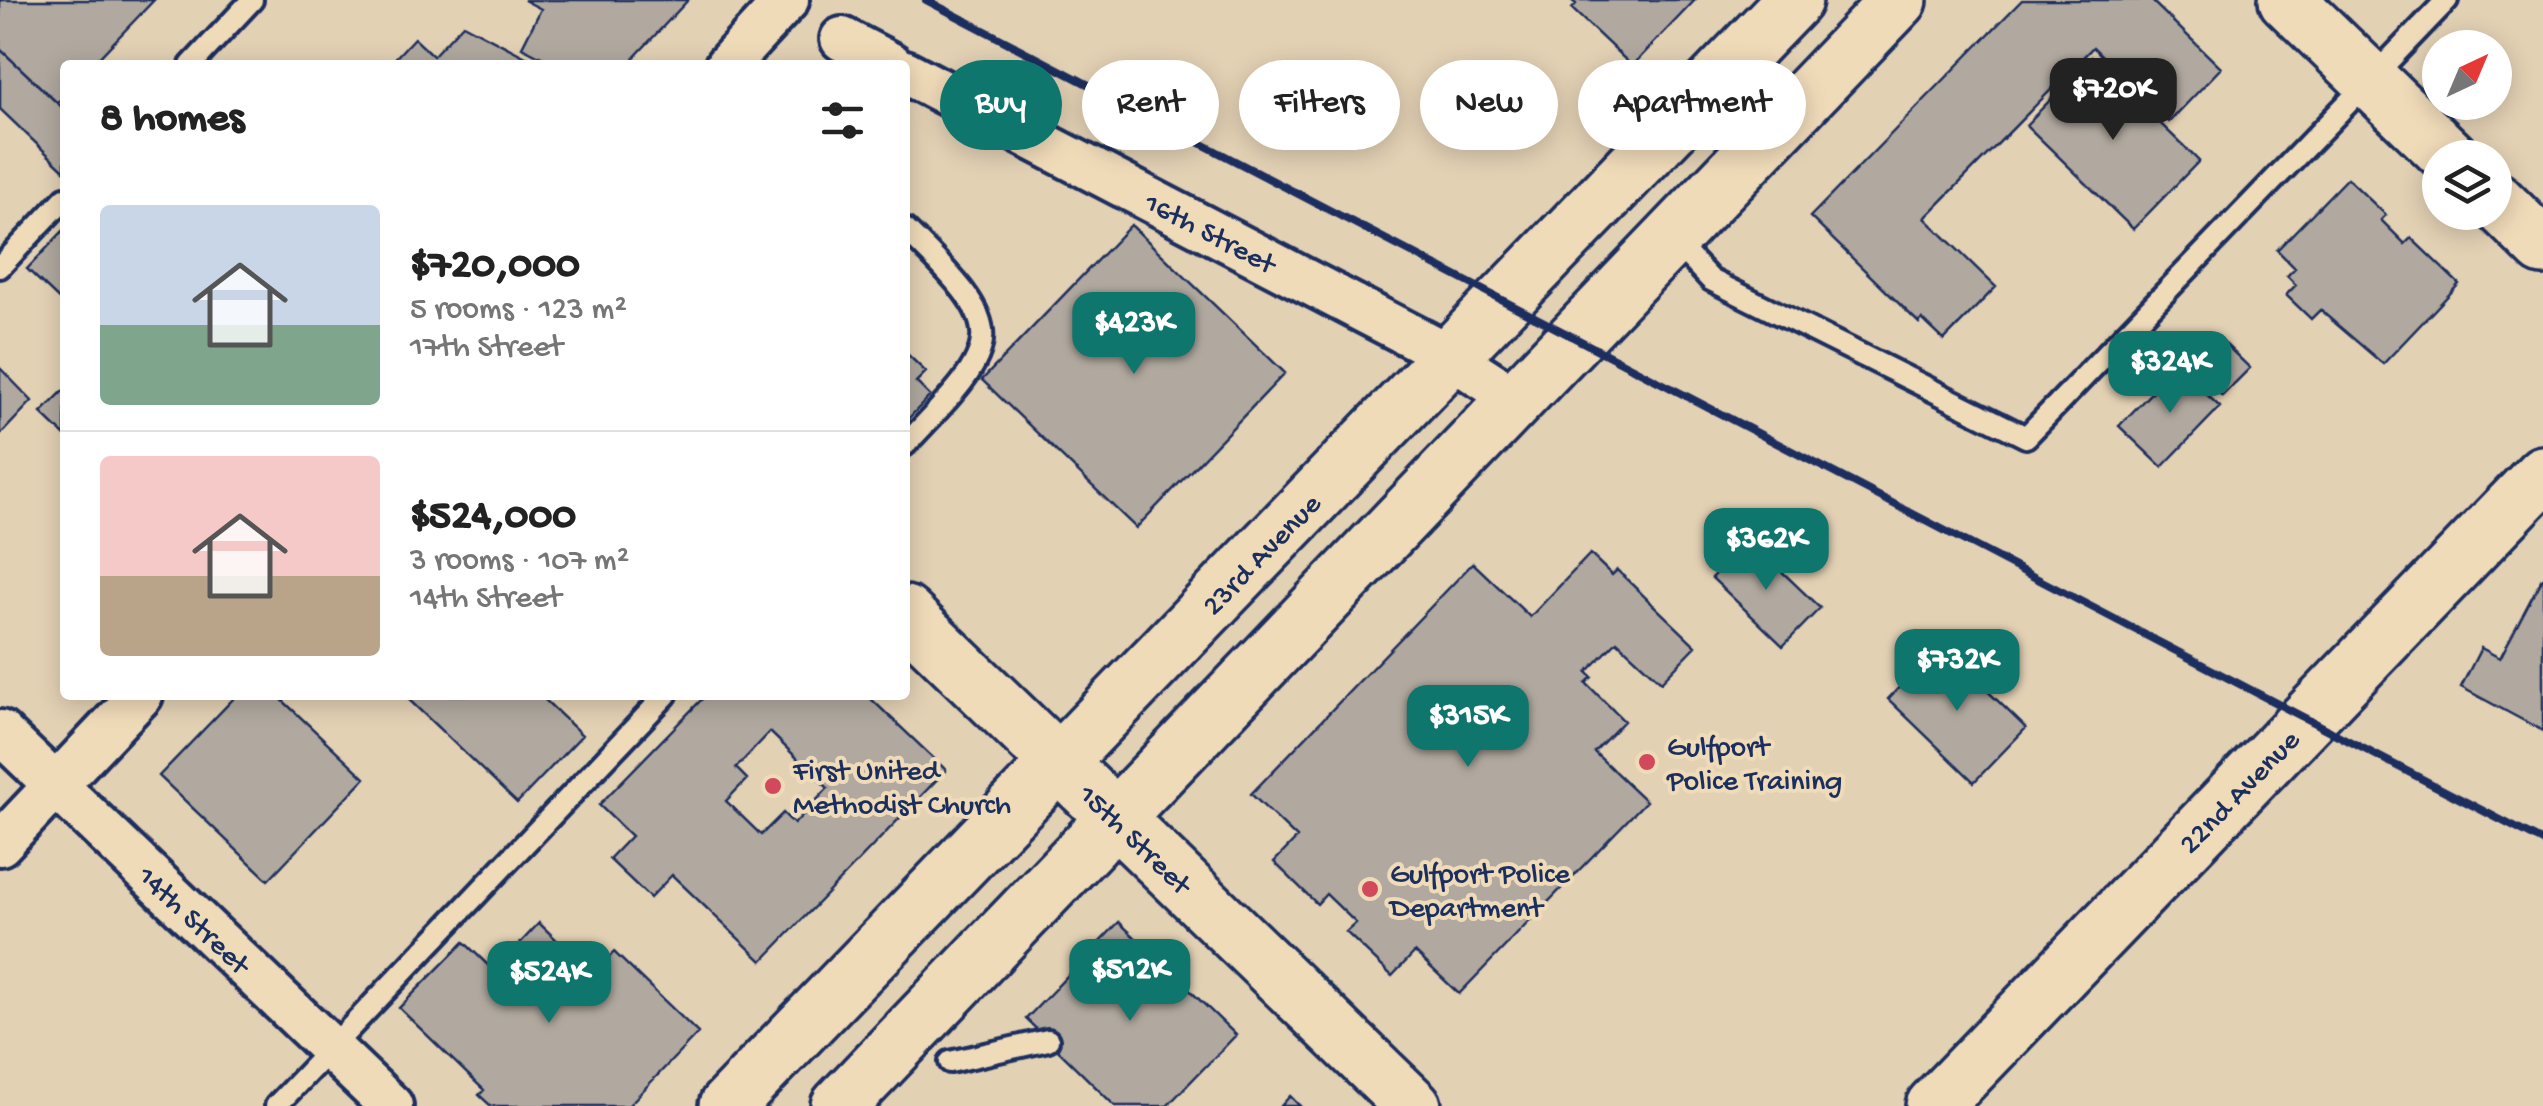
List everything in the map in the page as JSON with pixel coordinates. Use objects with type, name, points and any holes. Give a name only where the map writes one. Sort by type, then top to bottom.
[{"type":"street","name":"23rd Avenue","points":[[747,1098],[1057,761],[1794,0]]},
{"type":"street","points":[[839,1106],[1514,398],[1900,0]]},
{"type":"street","points":[[2288,0],[2432,140]]},
{"type":"street","points":[[734,60],[783,1]]},
{"type":"street","points":[[842,39],[882,60]]},
{"type":"street","name":"16th Street","points":[[910,75],[1448,354],[1514,398]]},
{"type":"street","points":[[2512,217],[2543,247]]},
{"type":"street","name":"22nd Avenue","points":[[1934,1106],[2543,474]]},
{"type":"street","name":"15th Street","points":[[910,619],[1114,815],[1398,1101]]},
{"type":"street","points":[[0,844],[136,700]]},
{"type":"street","name":"14th Street","points":[[0,732],[391,1106]]},
{"type":"lane","points":[[196,60],[252,0]]},
{"type":"lane","points":[[1670,238],[1711,280],[2026,436],[2447,0]]},
{"type":"lane","points":[[0,267],[60,203]]},
{"type":"lane","points":[[910,234],[958,280],[978,308],[983,338],[966,382],[910,440]]},
{"type":"lane","points":[[276,1106],[661,700]]},
{"type":"lane","points":[[950,1062],[1048,1040]]},
{"type":"building","points":[[0,0],[154,0],[97,60],[60,60],[57,103],[0,49]]},
{"type":"building","points":[[524,0],[688,0],[632,60],[547,60],[522,47],[541,9]]},
{"type":"building","points":[[1571,0],[1695,0],[1638,60],[1626,60],[1572,9],[1576,4]]},
{"type":"building","points":[[2022,0],[2151,0],[2221,68],[2169,122],[2093,47],[1925,218],[1996,287],[1944,340],[1922,319],[1919,323],[1810,217]]},
{"type":"building","points":[[463,24],[531,60],[394,60],[414,38],[433,56]]},
{"type":"building","points":[[0,49],[60,105],[60,166],[0,109]]},
{"type":"building","points":[[2092,57],[2199,161],[2133,229],[2026,125]]},
{"type":"building","points":[[2347,178],[2386,215],[2381,220],[2405,244],[2411,238],[2459,284],[2383,364],[2320,310],[2311,319],[2286,295],[2296,285],[2287,276],[2295,268],[2277,250]]},
{"type":"building","points":[[1131,225],[1285,373],[1136,528],[982,380]]},
{"type":"building","points":[[60,234],[60,300],[27,269]]},
{"type":"building","points":[[2220,339],[2250,368],[2222,396],[2193,367]]},
{"type":"building","points":[[910,357],[926,372],[916,382],[930,396],[910,417]]},
{"type":"building","points":[[2177,366],[2220,407],[2162,467],[2119,426]]},
{"type":"building","points":[[0,368],[32,401],[0,435]]},
{"type":"building","points":[[60,394],[60,431],[41,413]]},
{"type":"building","points":[[1749,540],[1820,608],[1783,646],[1712,578]]},
{"type":"building","points":[[1590,554],[1612,575],[1617,570],[1696,646],[1661,682],[1617,641],[1587,672],[1592,677],[1586,683],[1624,721],[1594,752],[1646,801],[1459,994],[1415,952],[1392,976],[1346,932],[1356,923],[1326,894],[1317,904],[1274,862],[1297,838],[1251,794],[1473,563],[1530,617]]},
{"type":"building","points":[[2542,578],[2543,731],[2461,687],[2481,648],[2500,658]]},
{"type":"building","points":[[1940,645],[2026,728],[1974,782],[1888,699]]},
{"type":"building","points":[[232,700],[282,700],[365,778],[268,880],[159,776]]},
{"type":"building","points":[[409,700],[545,700],[582,735],[517,803]]},
{"type":"building","points":[[701,700],[872,700],[946,770],[762,961],[672,875],[650,898],[609,859],[631,836],[599,805]],"holes":[[[770,732],[828,788],[794,824],[783,813],[761,835],[726,801],[747,779],[736,768]]]},
{"type":"building","points":[[1119,922],[1236,1035],[1167,1106],[1115,1106],[1026,1019]]},
{"type":"building","points":[[539,923],[593,975],[614,952],[698,1033],[628,1106],[491,1106],[479,1095],[484,1090],[399,1008],[464,942],[494,971]]},
{"type":"building","points":[[1290,1096],[1300,1106],[1281,1106]]},
{"type":"railway","points":[[926,0],[2543,842]]},
{"type":"place","name":"Gulfport Police Training","points":[[1647,762]]},
{"type":"place","name":"First United Methodist Church","points":[[773,786]]},
{"type":"place","name":"Gulfport Police Department","points":[[1370,889]]}]
